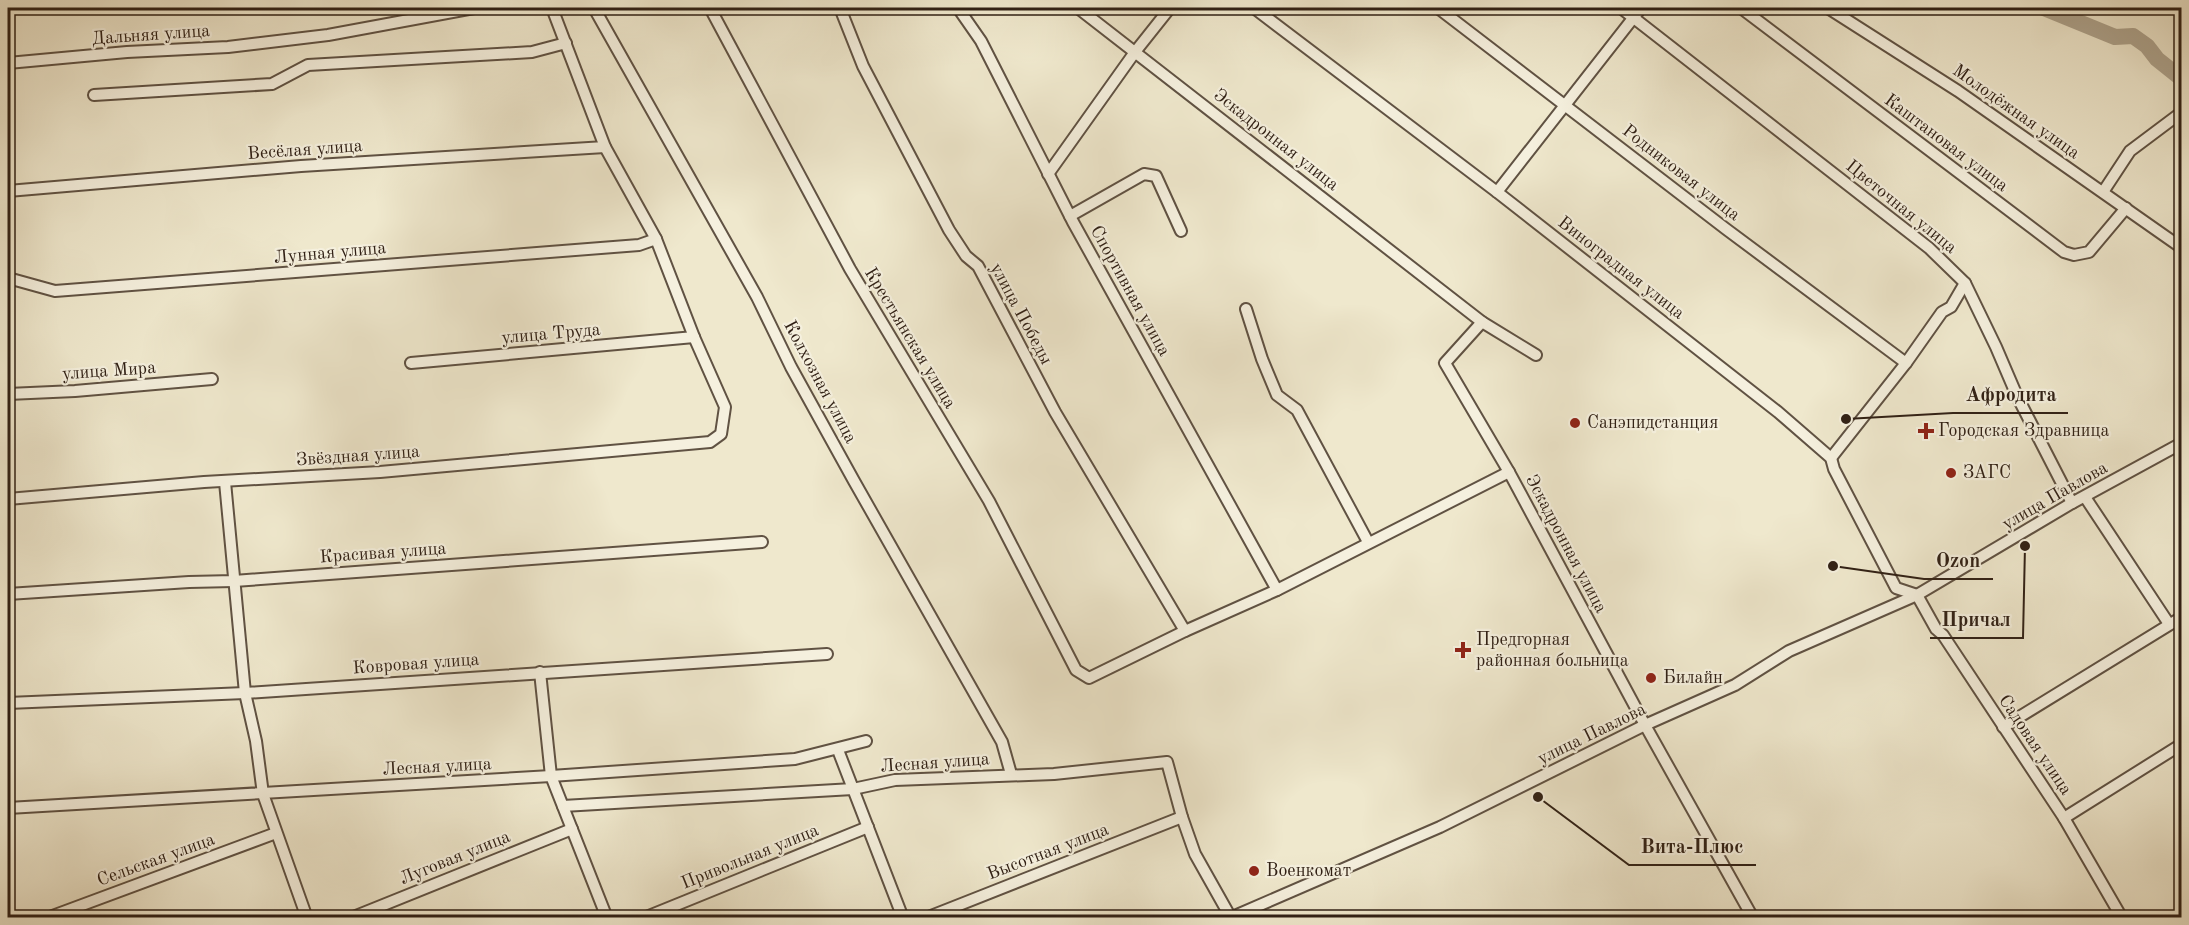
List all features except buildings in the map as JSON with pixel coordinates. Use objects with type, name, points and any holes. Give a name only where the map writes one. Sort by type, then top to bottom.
[{"type":"street","name":"Дальняя улица","points":[[8,63],[250,45],[328,35],[474,8]]},
{"type":"street","points":[[552,8],[605,147],[656,239],[694,337]]},
{"type":"street","name":"Колхозная улица","points":[[594,8],[741,268],[791,367],[848,471],[1002,742],[1011,774]]},
{"type":"street","name":"Крестьянская улица","points":[[710,8],[850,269],[989,501],[1076,670],[1089,678],[1185,631]]},
{"type":"street","name":"улица Победы","points":[[840,8],[863,66],[949,230],[966,256],[978,266],[1055,412],[1185,631]]},
{"type":"street","name":"Спортивная улица","points":[[958,8],[981,41],[1070,216],[1277,590]]},
{"type":"street","name":"Эскадронная улица","points":[[1078,8],[1482,322],[1536,354]]},
{"type":"street","points":[[1048,174],[1135,52],[1170,8]]},
{"type":"street","name":"Виноградная улица","points":[[1254,8],[1497,192],[1778,412],[1831,458],[1834,469],[1896,588],[1917,595]]},
{"type":"street","name":"Родниковая улица","points":[[1438,8],[1726,229],[1906,363]]},
{"type":"street","name":"Цветочная улица","points":[[1621,8],[1929,248],[1965,283],[2017,396],[2073,503]]},
{"type":"street","points":[[1497,192],[1641,8]]},
{"type":"street","name":"Каштановая улица","points":[[1741,8],[2064,252],[2074,255],[2089,252],[2126,208]]},
{"type":"street","name":"Молодёжная улица","points":[[1828,8],[1958,91],[2181,248]]},
{"type":"street","points":[[94,95],[272,84],[308,65],[532,52],[566,43]]},
{"type":"street","points":[[2103,192],[2130,151],[2181,112]]},
{"type":"street","name":"Весёлая улица","points":[[8,191],[301,166],[605,147]]},
{"type":"street","points":[[1070,216],[1144,174],[1156,176],[1181,231]]},
{"type":"street","name":"Лунная улица","points":[[8,278],[55,291],[627,246],[656,239]]},
{"type":"street","points":[[1831,458],[1906,363],[1942,312],[1951,307],[1965,283]]},
{"type":"street","points":[[1246,309],[1262,359],[1277,394],[1297,410],[1368,542]]},
{"type":"street","name":"Эскадронная улица","points":[[1482,322],[1445,363],[1509,472],[1645,725],[1753,918]]},
{"type":"street","name":"улица Труда","points":[[411,363],[694,337]]},
{"type":"street","name":"Звёздная улица","points":[[8,499],[204,482],[225,483],[380,472],[710,441],[721,434],[725,407],[694,337]]},
{"type":"street","name":"улица Мира","points":[[8,394],[212,380]]},
{"type":"street","name":"улица Павлова","points":[[1230,917],[1440,827],[1645,725],[1735,685],[1789,651],[1917,595],[2073,503],[2181,443]]},
{"type":"street","points":[[1185,631],[1277,590],[1509,472]]},
{"type":"street","points":[[225,483],[245,693],[256,741],[263,794],[307,918]]},
{"type":"street","points":[[2085,497],[2169,624]]},
{"type":"street","name":"Красивая улица","points":[[8,594],[234,581],[762,542]]},
{"type":"street","name":"Садовая улица","points":[[1917,595],[1936,629],[1943,635],[2064,818],[2122,918]]},
{"type":"street","points":[[2003,727],[2181,617]]},
{"type":"street","name":"Ковровая улица","points":[[8,703],[245,693],[827,654]]},
{"type":"street","points":[[540,672],[551,776],[607,918]]},
{"type":"street","name":"Лесная улица","points":[[8,808],[263,794],[795,759],[838,750],[866,741]]},
{"type":"street","points":[[2064,818],[2181,744]]},
{"type":"street","points":[[838,750],[903,918]]},
{"type":"street","name":"Лесная улица","points":[[562,806],[853,789],[895,780],[1054,774],[1167,762],[1182,818]]},
{"type":"street","points":[[1182,818],[1196,854],[1230,917]]},
{"type":"street","name":"Высотная улица","points":[[926,918],[1182,818]]},
{"type":"street","name":"Привольная улица","points":[[644,918],[868,827]]},
{"type":"street","name":"Луговая улица","points":[[351,918],[572,829]]},
{"type":"street","name":"Сельская улица","points":[[47,918],[276,833]]},
{"type":"waterway","points":[[2044,8],[2115,37],[2133,36],[2182,79]]},
{"type":"place","name":"Афродита","points":[[1846,419]]},
{"type":"place","name":"Санэпидстанция","points":[[1575,423]]},
{"type":"place","name":"Городская Здравница","points":[[1926,431]]},
{"type":"place","name":"ЗАГС","points":[[1951,473]]},
{"type":"place","name":"Причал","points":[[2025,546]]},
{"type":"place","name":"Ozon","points":[[1833,566]]},
{"type":"place","name":"Предгорная районная больница","points":[[1463,650]]},
{"type":"place","name":"Билайн","points":[[1651,678]]},
{"type":"place","name":"Вита-Плюс","points":[[1538,797]]},
{"type":"place","name":"Военкомат","points":[[1254,871]]}]
